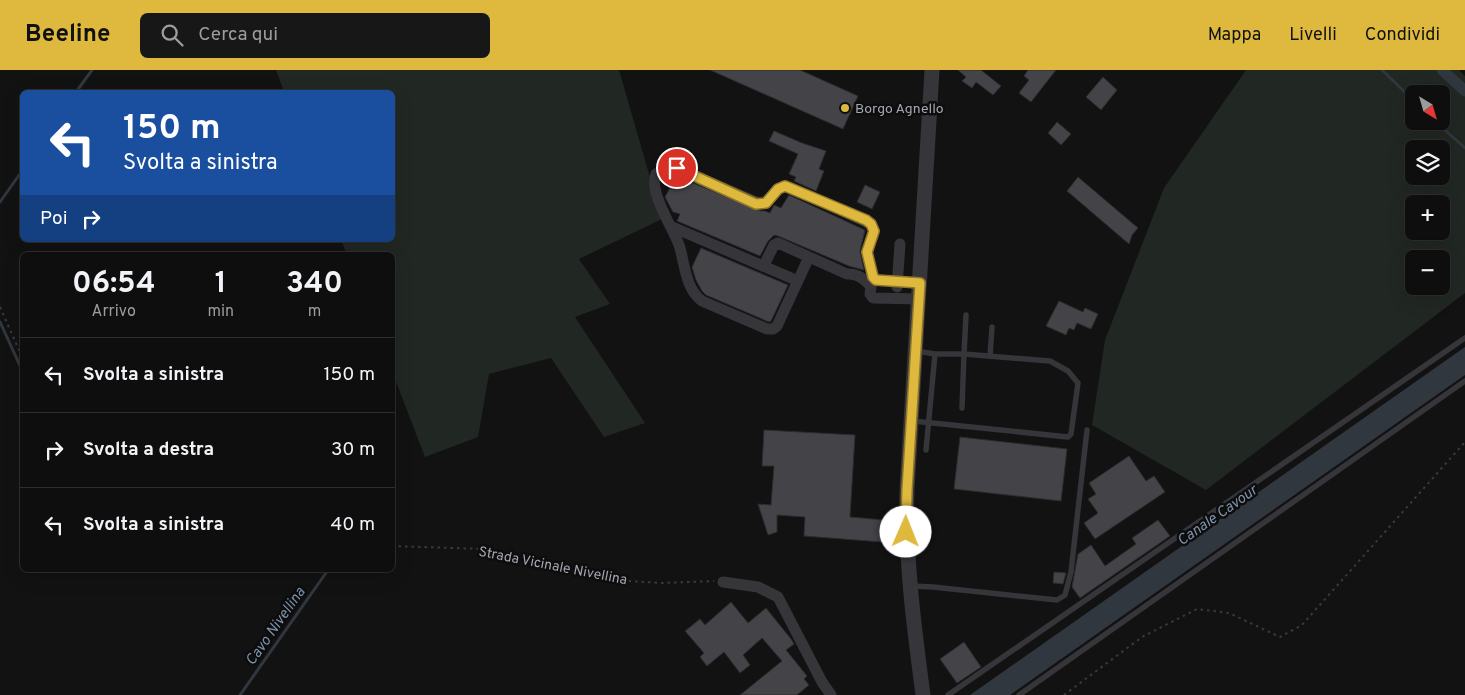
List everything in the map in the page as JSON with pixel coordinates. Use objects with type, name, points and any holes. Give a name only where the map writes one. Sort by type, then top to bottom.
[{"type":"street","points":[[923,695],[909,586],[906,532],[932,70]]},
{"type":"street","points":[[809,257],[776,326],[772,329],[766,329],[702,301],[696,296],[683,266],[679,246],[667,222],[654,180],[656,174],[669,166],[677,168],[756,204],[766,203],[778,189],[785,186],[871,224],[874,231],[867,252],[873,277],[876,280],[920,283]]},
{"type":"street","points":[[670,226],[798,281]]},
{"type":"street","points":[[764,265],[774,245],[778,244],[847,274],[851,273],[866,279],[871,287],[870,294],[873,298],[918,300]]},
{"type":"street","points":[[896,299],[900,244]]},
{"type":"street","points":[[723,582],[758,586],[778,598],[822,682],[831,695]]},
{"type":"lane","points":[[962,408],[966,315]]},
{"type":"lane","points":[[990,356],[992,327]]},
{"type":"lane","points":[[948,695],[1465,338]]},
{"type":"lane","points":[[911,421],[1068,437],[1071,434],[1078,383],[1068,371],[1050,361],[964,354],[934,354],[916,351]]},
{"type":"lane","points":[[926,450],[934,354]]},
{"type":"lane","points":[[1020,695],[1465,381]]},
{"type":"lane","points":[[909,586],[1057,600],[1064,595],[1070,572],[1088,430]]},
{"type":"path","points":[[0,307],[20,352]]},
{"type":"path","points":[[1064,695],[1142,637],[1197,609],[1229,613],[1280,637],[1302,626],[1465,442]]},
{"type":"path","name":"Strada Vicinale Nivellina","points":[[395,546],[485,549],[520,556],[563,570],[614,580],[661,583],[723,582]]},
{"type":"shaded area","points":[[276,70],[619,70],[662,219],[579,259],[610,304],[575,317],[645,423],[604,437],[551,358],[489,374],[478,437],[425,457],[395,379],[395,252],[346,252],[342,242],[395,242],[395,90],[283,90]]},
{"type":"shaded area","points":[[1246,70],[1459,70],[1465,76],[1465,293],[1206,490],[1092,425],[1105,340],[1164,188]]},
{"type":"shaded area","points":[[1465,347],[1465,375],[1010,695],[970,695]]},
{"type":"building","points":[[710,70],[800,70],[858,96],[843,129]]},
{"type":"building","points":[[958,70],[981,70],[1001,86],[993,95],[976,82],[972,88],[962,81],[966,77]]},
{"type":"building","points":[[1028,70],[1056,70],[1031,102],[1019,93],[1029,80],[1024,76]]},
{"type":"building","points":[[1103,77],[1117,90],[1101,110],[1086,97]]},
{"type":"building","points":[[1057,122],[1071,134],[1061,145],[1048,133]]},
{"type":"building","points":[[774,131],[826,151],[819,169],[824,171],[816,191],[794,181],[796,177],[789,174],[798,154],[769,141]]},
{"type":"building","points":[[676,176],[770,213],[774,205],[781,208],[789,195],[865,230],[860,251],[864,270],[849,266],[774,235],[768,241],[760,256],[677,221],[680,214],[673,212],[665,197]]},
{"type":"building","points":[[1078,177],[1138,228],[1132,235],[1129,244],[1067,191]]},
{"type":"building","points":[[865,185],[880,192],[872,209],[857,202]]},
{"type":"building","points":[[701,248],[788,285],[771,321],[769,322],[706,295],[702,291],[692,267]]},
{"type":"building","points":[[1059,301],[1083,312],[1085,308],[1098,314],[1091,329],[1077,323],[1074,330],[1069,328],[1066,335],[1046,326]]},
{"type":"building","points":[[764,430],[855,435],[850,517],[884,520],[882,542],[804,536],[805,517],[777,515],[777,532],[768,535],[758,504],[771,505],[774,466],[762,466]]},
{"type":"building","points":[[960,437],[1067,449],[1061,501],[954,489]]},
{"type":"building","points":[[1129,456],[1146,481],[1154,476],[1165,492],[1095,539],[1084,523],[1098,513],[1088,499],[1096,494],[1089,483]]},
{"type":"building","points":[[1158,520],[1170,536],[1080,598],[1072,587],[1078,554],[1091,545],[1105,566],[1136,544],[1132,538]]},
{"type":"building","points":[[1054,572],[1066,573],[1063,584],[1053,583]]},
{"type":"building","points":[[731,602],[748,623],[766,608],[791,639],[794,644],[786,650],[807,676],[804,679],[809,685],[797,695],[740,695],[782,661],[762,638],[743,655],[750,665],[740,673],[724,652],[707,666],[700,657],[704,653],[685,631],[700,619],[705,625]]},
{"type":"building","points":[[964,642],[981,667],[957,683],[940,659]]},
{"type":"waterway","name":"Cavo Nivellina","points":[[77,90],[92,70]]},
{"type":"waterway","name":"Cavo Nivellina","points":[[1382,70],[1405,92]]},
{"type":"waterway","points":[[1442,70],[1465,91]]},
{"type":"waterway","name":"Cavo Nivellina","points":[[1445,130],[1465,148]]},
{"type":"waterway","name":"Cavo Nivellina","points":[[0,202],[20,174]]},
{"type":"waterway","name":"Cavo Nivellina","points":[[0,322],[20,366]]},
{"type":"waterway","name":"Cavo Nivellina","points":[[240,695],[327,572]]},
{"type":"place","name":"Borgo Agnello","points":[[845,108]]},
{"type":"route","points":[[677,168],[756,204],[766,203],[780,187],[785,186],[866,220],[871,224],[874,231],[867,252],[873,277],[876,280],[920,283],[906,532]]},
{"type":"water label","name":"Canale Cavour","points":[[1217,515]]}]
